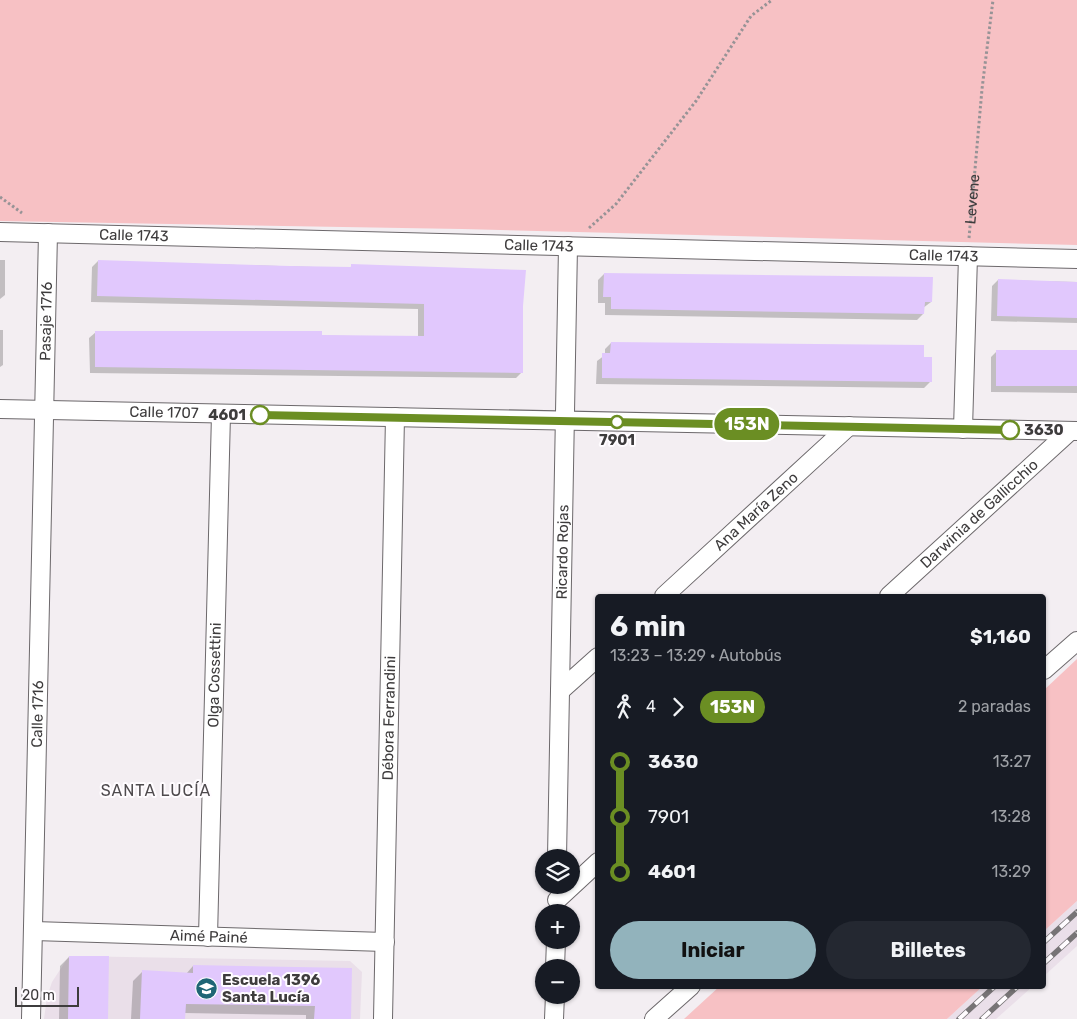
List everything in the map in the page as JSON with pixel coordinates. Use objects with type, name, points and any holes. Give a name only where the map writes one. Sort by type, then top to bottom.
[{"type":"street","name":"Calle 1743","points":[[0,232],[1077,259]]},
{"type":"street","name":"Pasaje 1716","points":[[44,410],[48,233]]},
{"type":"street","name":"Ricardo Rojas","points":[[557,849],[568,246]]},
{"type":"street","points":[[964,429],[968,256]]},
{"type":"street","name":"Calle 1707","points":[[0,409],[1074,431]]},
{"type":"street","name":"Calle 1716","points":[[31,1019],[44,410]]},
{"type":"street","name":"Olga Cossettini","points":[[208,937],[221,414]]},
{"type":"street","name":"Débora Ferrandini","points":[[383,1019],[394,417]]},
{"type":"street","name":"Ana María Zeno","points":[[666,594],[849,426]]},
{"type":"street","name":"Darwinia de Gallicchio","points":[[891,594],[1074,431]]},
{"type":"street","points":[[1046,668],[1077,641]]},
{"type":"street","points":[[560,691],[595,660]]},
{"type":"street","points":[[556,899],[595,865]]},
{"type":"street","name":"Aimé Painé","points":[[34,932],[385,942]]},
{"type":"street","points":[[654,1019],[688,989]]},
{"type":"street","points":[[554,1019],[555,1004]]},
{"type":"path","points":[[568,246],[616,204],[696,101],[751,16],[772,0]]},
{"type":"path","name":"Levene","points":[[968,256],[982,89],[994,0]]},
{"type":"shaded area","points":[[0,0],[1077,0],[1077,245],[462,229],[0,221]]},
{"type":"shaded area","points":[[1077,659],[1077,901],[1046,929],[1046,688]]},
{"type":"shaded area","points":[[1077,901],[1077,946],[1046,974],[1046,929]]},
{"type":"shaded area","name":"Escuela 1396 Santa Lucía","points":[[69,956],[350,961],[362,972],[360,1019],[44,1019],[47,997],[52,982]]},
{"type":"shaded area","points":[[717,989],[980,989],[947,1019],[684,1019]]},
{"type":"shaded area","points":[[980,989],[1030,989],[996,1019],[947,1019]]},
{"type":"building","points":[[98,260],[351,267],[351,264],[526,270],[523,306],[523,373],[95,367],[95,331],[322,331],[322,335],[424,336],[424,304],[97,296]]},
{"type":"building","points":[[604,273],[933,277],[932,302],[925,302],[924,314],[611,309],[611,297],[603,297]]},
{"type":"building","points":[[998,279],[1077,282],[1077,318],[997,316]]},
{"type":"building","points":[[611,342],[924,345],[924,357],[932,357],[932,382],[602,378],[602,353],[610,353]]},
{"type":"building","points":[[996,350],[1077,350],[1077,386],[996,386]]},
{"type":"building","points":[[69,956],[109,956],[108,1019],[68,1019]]},
{"type":"building","points":[[193,965],[352,968],[351,1019],[314,1019],[315,1006],[186,1004],[185,1019],[140,1019],[142,970],[193,973]]},
{"type":"railway","points":[[1046,940],[1077,912]]},
{"type":"railway","points":[[1046,961],[1077,933]]},
{"type":"railway","points":[[959,1019],[992,989]]},
{"type":"railway","points":[[982,1019],[1015,989]]},
{"type":"bus line","name":"153N","points":[[260,415],[1010,430]]},
{"type":"place","name":"4601","points":[[260,415]]},
{"type":"place","name":"7901","points":[[617,422]]},
{"type":"place","name":"3630","points":[[1010,430]]},
{"type":"place","name":"Escuela 1396 Santa Lucía","points":[[206,989]]},
{"type":"district","name":"SANTA LUCÍA","points":[[156,790]]}]
